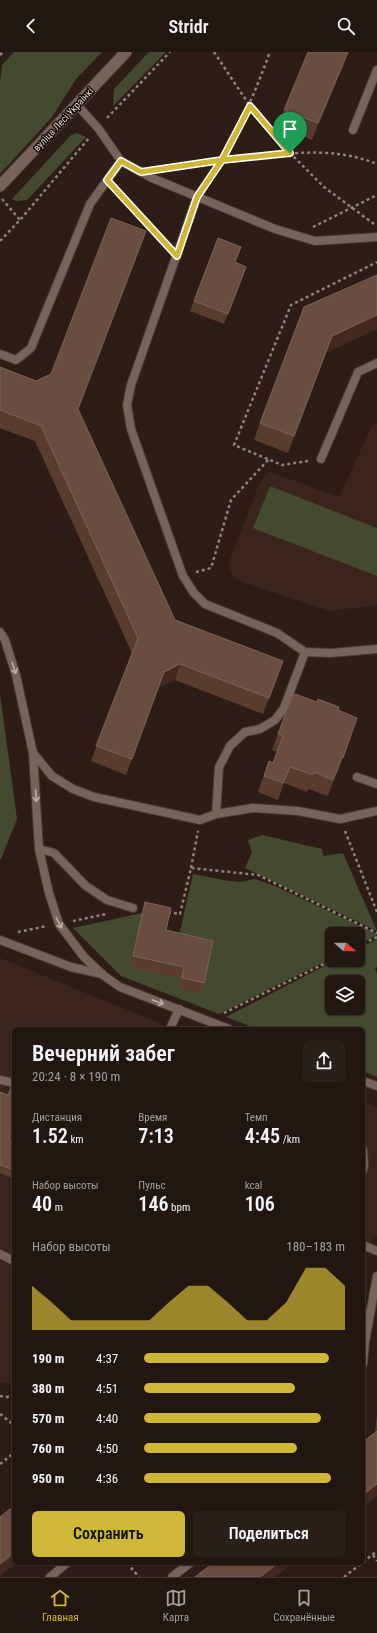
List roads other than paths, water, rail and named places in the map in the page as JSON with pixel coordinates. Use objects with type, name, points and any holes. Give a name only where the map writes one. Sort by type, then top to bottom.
[{"type":"street","name":"вуліца Лесі Украінкі","points":[[0,186],[126,52]]},
{"type":"lane","points":[[353,130],[377,70]]},
{"type":"lane","points":[[77,105],[98,128],[121,161],[141,172],[197,197],[275,229],[315,241],[377,237]]},
{"type":"lane","points":[[0,354],[16,360],[31,348],[90,204],[121,161]]},
{"type":"lane","points":[[197,197],[131,385],[127,405],[131,430],[183,576],[194,593],[205,604],[277,634],[305,652],[331,653],[377,649]]},
{"type":"lane","points":[[320,459],[358,372],[377,363]]},
{"type":"lane","points":[[0,632],[5,640],[16,674],[33,753],[39,849],[49,893],[59,924],[84,957],[103,975],[120,987],[224,1027]]},
{"type":"lane","points":[[216,814],[219,767],[230,746],[245,732],[260,728],[275,720],[284,708],[305,652]]},
{"type":"lane","points":[[33,753],[52,776],[72,788],[94,798],[200,820],[216,814],[253,808],[298,811],[340,819],[377,811]]},
{"type":"lane","points":[[357,777],[377,784]]},
{"type":"lane","points":[[39,849],[54,853],[86,886],[106,900],[133,908]]},
{"type":"lane","points":[[0,940],[71,967],[103,975]]},
{"type":"lane","points":[[171,1027],[179,1009]]},
{"type":"lane","points":[[0,1080],[12,1083]]},
{"type":"lane","points":[[365,1082],[377,1086]]},
{"type":"lane","points":[[365,1247],[377,1251]]},
{"type":"lane","points":[[0,1254],[12,1260]]},
{"type":"lane","points":[[365,1342],[377,1276]]},
{"type":"lane","points":[[50,1577],[65,1565]]},
{"type":"lane","points":[[172,1577],[187,1565]]}]
